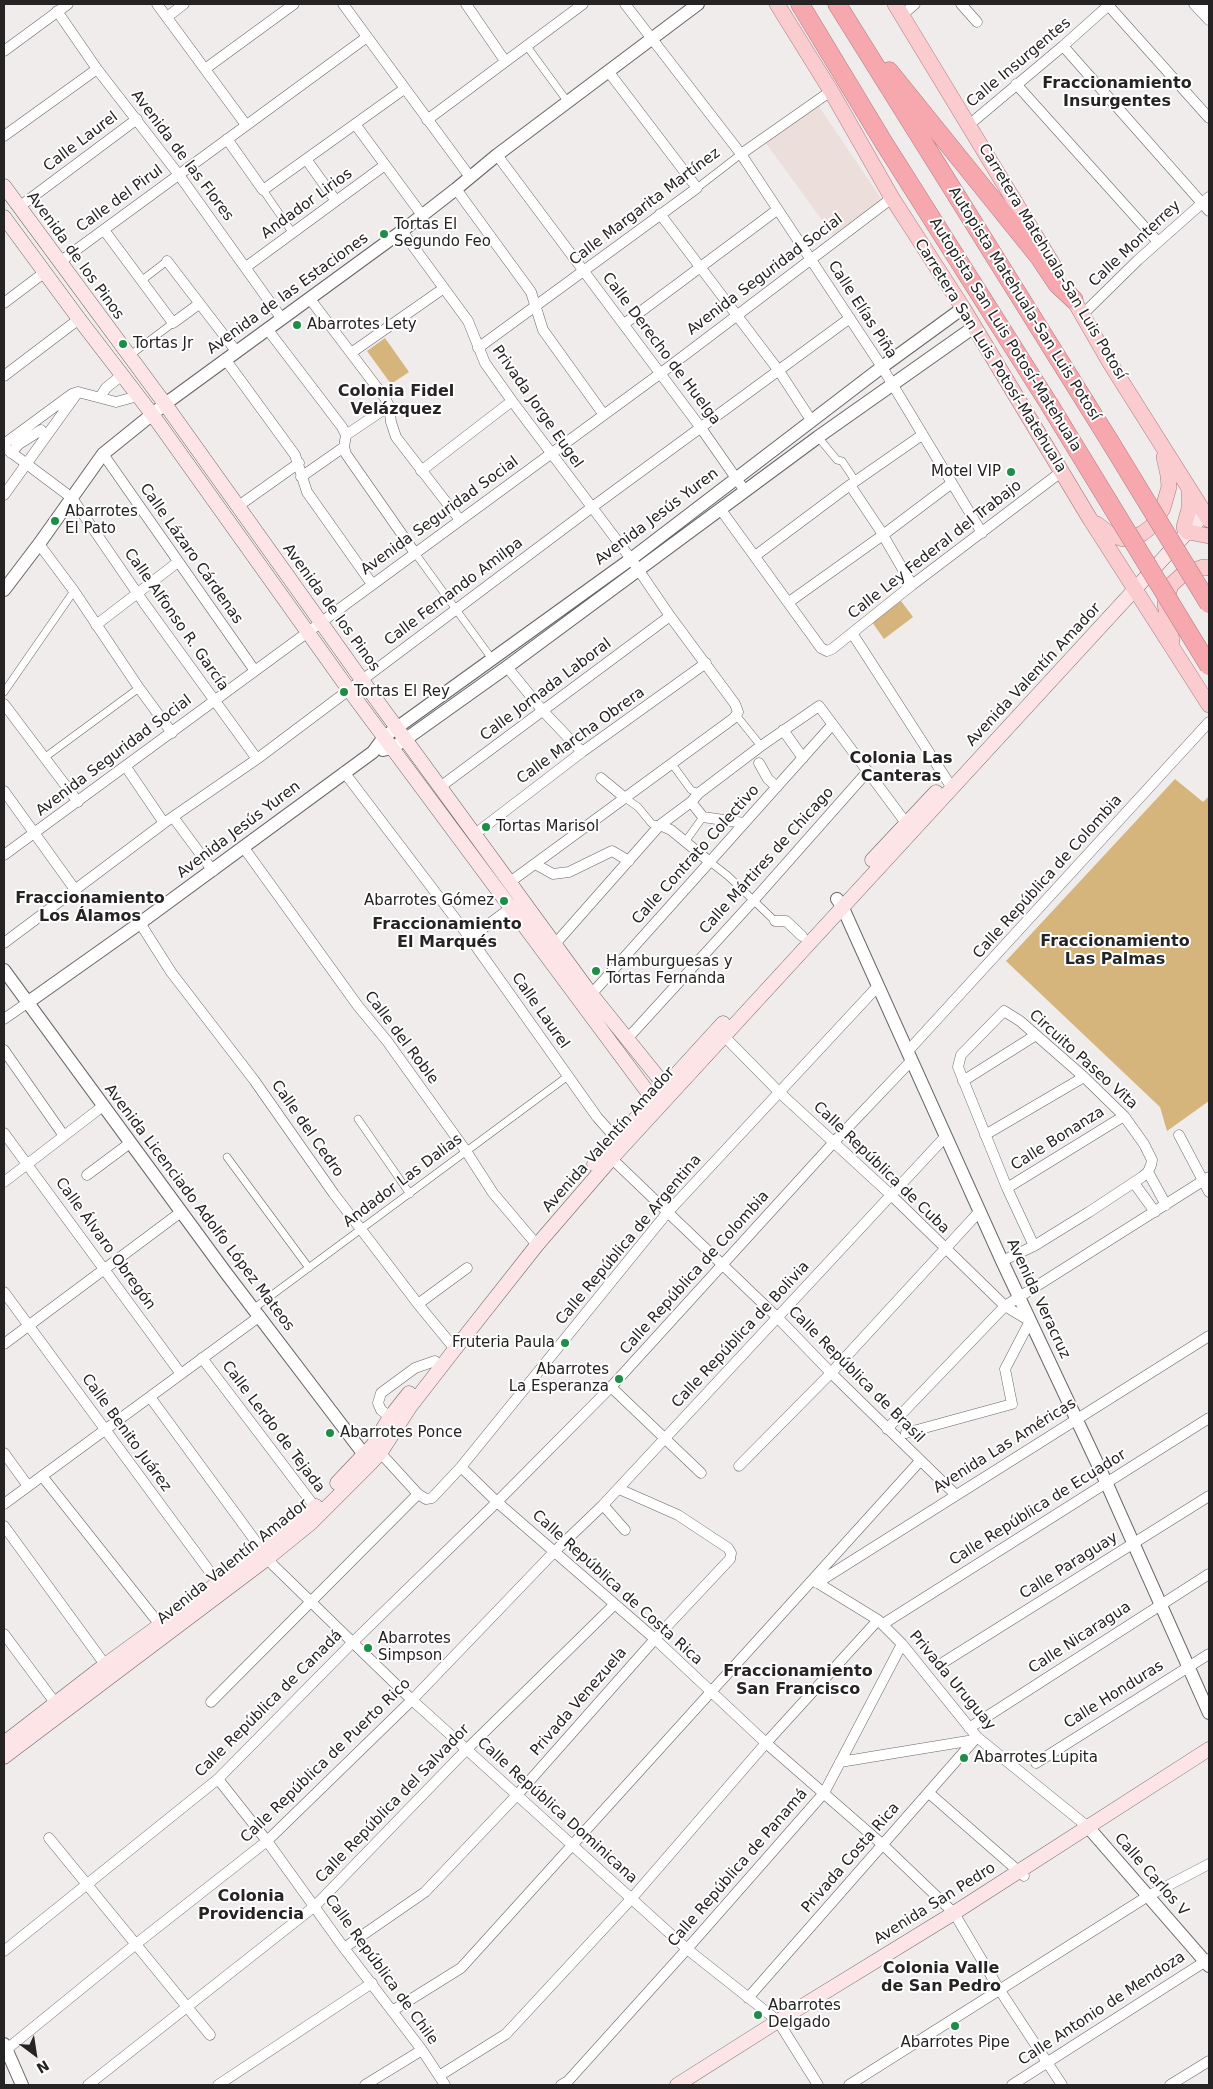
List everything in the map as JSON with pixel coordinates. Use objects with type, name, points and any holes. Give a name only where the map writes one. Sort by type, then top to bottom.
[{"type":"highway","name":"Autopista San Luis Potosí-Matehuala","points":[[800,4],[884,143],[1049,404],[1209,666]]},
{"type":"highway","name":"Autopista Matehuala-San Luis Potosí","points":[[837,4],[1209,604]]},
{"type":"highway","points":[[873,62],[890,71],[1038,257],[1057,284],[1078,307]]},
{"type":"main road","name":"Carretera San Luis Potosí-Matehuala","points":[[777,4],[831,91],[892,198],[963,308],[1090,519],[1209,705]]},
{"type":"main road","name":"Carretera Matehuala-San Luis Potosí","points":[[898,9],[970,124],[1110,363],[1191,492],[1207,507]]},
{"type":"main road","name":"Avenida de los Pinos","points":[[4,186],[165,404],[362,680],[555,944],[587,999],[656,1104]]},
{"type":"main road","name":"Avenida de los Pinos","points":[[6,223],[152,414],[349,690],[511,908],[587,999],[628,1038],[668,1090]]},
{"type":"main road","points":[[908,242],[926,251]]},
{"type":"main road","points":[[1090,519],[1111,536],[1123,539],[1143,534],[1152,526],[1163,508],[1169,487],[1168,475],[1158,438]]},
{"type":"main road","points":[[1191,492],[1186,530],[1209,536]]},
{"type":"main road","name":"Avenida Valentín Amador","points":[[4,1753],[59,1708],[265,1554],[318,1510],[372,1454],[410,1407],[452,1345],[608,1155],[1132,585],[1207,507]]},
{"type":"main road","points":[[1173,649],[1165,604],[1171,585],[1184,574],[1203,567],[1209,568]]},
{"type":"main road","name":"Avenida Valentín Amador","points":[[720,1033],[802,936],[839,902]]},
{"type":"main road","name":"Avenida Valentín Amador","points":[[372,1454],[390,1417],[435,1361],[452,1345]]},
{"type":"main road","name":"Avenida San Pedro","points":[[677,2085],[956,1916],[1209,1749]]},
{"type":"main road","name":"Avenida San Pedro","points":[[1090,1829],[1209,1759]]},
{"type":"main road","name":"Avenida San Pedro","points":[[689,2085],[780,2023]]},
{"type":"street","points":[[4,51],[68,4]]},
{"type":"street","points":[[157,4],[246,125]]},
{"type":"street","points":[[167,17],[184,4]]},
{"type":"street","points":[[205,69],[294,4]]},
{"type":"street","points":[[343,4],[470,177]]},
{"type":"street","points":[[466,4],[505,61]]},
{"type":"street","points":[[428,120],[583,4]]},
{"type":"street","name":"Calle Elías Piña","points":[[625,4],[741,154],[882,367],[982,533]]},
{"type":"street","name":"Avenida de las Estaciones","points":[[4,590],[103,454],[225,359],[268,330],[402,231],[496,155],[698,4]]},
{"type":"street","points":[[898,9],[915,4]]},
{"type":"street","points":[[961,4],[978,22]]},
{"type":"street","points":[[1109,4],[1209,118]]},
{"type":"street","name":"Calle Insurgentes","points":[[970,124],[1063,46],[1109,4]]},
{"type":"street","points":[[1202,7],[1209,20]]},
{"type":"street","name":"Avenida de las Flores","points":[[57,11],[97,69],[179,175],[282,319]]},
{"type":"street","name":"Calle del Pirul","points":[[60,262],[367,37]]},
{"type":"street","points":[[526,45],[567,101]]},
{"type":"street","points":[[1063,46],[1207,203]]},
{"type":"street","points":[[4,136],[97,69]]},
{"type":"street","points":[[608,71],[697,188]]},
{"type":"street","points":[[1016,84],[1158,242]]},
{"type":"street","points":[[263,190],[404,89]]},
{"type":"street","name":"Calle Margarita Martínez","points":[[478,348],[741,154],[831,91]]},
{"type":"street","name":"Calle Laurel","points":[[19,207],[137,119]]},
{"type":"street","points":[[356,124],[422,215]]},
{"type":"street","points":[[227,140],[292,232]]},
{"type":"street","name":"Calle Derecho de Huelga","points":[[496,155],[624,324],[745,491]]},
{"type":"street","points":[[306,159],[336,201]]},
{"type":"street","name":"Andador Lirios","points":[[246,267],[385,165]]},
{"type":"street","points":[[456,189],[531,292],[543,330],[604,415]]},
{"type":"street","name":"Avenida Seguridad Social","points":[[4,855],[126,767],[321,621],[661,374],[892,198]]},
{"type":"street","name":"Calle Monterrey","points":[[1078,307],[1207,203]]},
{"type":"street","points":[[624,324],[777,210]]},
{"type":"street","points":[[660,214],[779,371],[812,420]]},
{"type":"street","points":[[104,230],[173,324]]},
{"type":"street","name":"Privada Jorge Eugel","points":[[402,231],[473,329],[478,348],[485,363],[550,454],[639,570],[734,704],[737,714]]},
{"type":"street","points":[[142,281],[168,261],[236,351]]},
{"type":"street","points":[[4,303],[45,272]]},
{"type":"street","points":[[351,354],[444,288]]},
{"type":"street","points":[[310,299],[385,398],[389,406],[393,430],[421,471],[460,520]]},
{"type":"street","points":[[128,356],[199,304]]},
{"type":"street","name":"Avenida Jesús Yuren","points":[[27,1003],[244,848],[373,752],[384,736],[631,559],[882,367],[963,308]]},
{"type":"street","name":"Calle Fernando Amilpa","points":[[4,943],[76,891],[164,823],[257,759],[591,508],[850,318]]},
{"type":"street","points":[[4,376],[78,319]]},
{"type":"street","name":"Avenida Jesús Yuren","points":[[373,752],[392,748],[507,668],[818,437],[974,327]]},
{"type":"street","points":[[268,330],[342,427],[346,435],[344,447],[346,454],[455,610],[492,659]]},
{"type":"street","points":[[225,359],[299,463],[301,477],[307,492],[372,584]]},
{"type":"street","points":[[100,397],[106,388],[122,375]]},
{"type":"street","points":[[6,448],[35,420],[65,397],[78,392],[121,402],[138,396]]},
{"type":"street","points":[[4,495],[27,463],[44,433],[78,392]]},
{"type":"street","points":[[421,471],[512,401]]},
{"type":"street","points":[[346,435],[389,406]]},
{"type":"street","points":[[35,420],[44,433]]},
{"type":"street","points":[[6,448],[44,433]]},
{"type":"street","points":[[755,556],[853,483],[922,435]]},
{"type":"street","points":[[818,437],[837,460],[842,461],[912,585]]},
{"type":"street","points":[[301,477],[344,447]]},
{"type":"street","name":"Calle Alfonso R. García","points":[[6,448],[72,498],[257,759]]},
{"type":"street","name":"Calle Lázaro Cárdenas","points":[[103,454],[255,671]]},
{"type":"street","points":[[237,506],[299,463]]},
{"type":"street","name":"Calle Ley Federal del Trabajo","points":[[789,602],[821,648],[827,651],[1061,472]]},
{"type":"street","points":[[721,510],[789,602],[952,483]]},
{"type":"street","points":[[39,544],[74,591],[138,688],[172,733]]},
{"type":"street","points":[[96,625],[178,562]]},
{"type":"street","points":[[4,692],[74,591]]},
{"type":"street","name":"Calle Jornada Laboral","points":[[440,787],[670,616]]},
{"type":"street","points":[[852,633],[950,784]]},
{"type":"street","name":"Calle Marcha Obrera","points":[[475,834],[582,752],[706,664]]},
{"type":"street","points":[[507,668],[543,711],[582,752]]},
{"type":"street","points":[[44,758],[138,688]]},
{"type":"street","points":[[4,704],[78,802]]},
{"type":"street","points":[[555,944],[660,825],[757,748],[819,706],[909,827]]},
{"type":"street","points":[[510,882],[672,764],[737,714],[757,748],[759,763],[768,779],[777,787]]},
{"type":"street","name":"Calle República de Colombia","points":[[497,1502],[611,1387],[722,1266],[1209,722]]},
{"type":"street","name":"Calle Contrato Colectivo","points":[[587,999],[832,725]]},
{"type":"street","points":[[783,730],[803,758]]},
{"type":"street","points":[[672,764],[691,790],[698,793]]},
{"type":"street","points":[[126,767],[164,823]]},
{"type":"street","name":"Calle Mártires de Chicago","points":[[628,1038],[868,771]]},
{"type":"street","name":"Calle Laurel","points":[[344,772],[470,938],[568,1076],[619,1143]]},
{"type":"street","points":[[601,778],[638,807],[652,824],[671,830],[710,862],[775,921],[786,921],[802,936]]},
{"type":"street","points":[[4,790],[76,891]]},
{"type":"street","points":[[691,802],[704,817],[744,823]]},
{"type":"street","points":[[173,817],[213,871]]},
{"type":"street","points":[[685,842],[704,817]]},
{"type":"street","name":"Calle del Roble","points":[[244,848],[358,1006],[387,1041],[466,1151],[493,1193],[534,1243]]},
{"type":"street","points":[[535,864],[553,874],[569,872],[612,851],[629,861]]},
{"type":"street","points":[[470,938],[522,899]]},
{"type":"street","name":"Avenida Veracruz","points":[[839,902],[979,1212],[1162,1604],[1209,1713]]},
{"type":"street","name":"Calle del Cedro","points":[[140,924],[194,1003],[254,1080],[334,1194],[418,1304],[452,1345]]},
{"type":"street","name":"Avenida Licenciado Adolfo López Mateos","points":[[4,970],[256,1312],[372,1454]]},
{"type":"street","name":"Calle República de Argentina","points":[[418,1494],[426,1499],[432,1498],[461,1467],[667,1212],[878,986]]},
{"type":"street","points":[[4,1019],[27,1003]]},
{"type":"street","name":"Circuito Paseo Vita","points":[[1034,1246],[958,1068],[961,1055],[1004,1011],[1036,1035],[1084,1077],[1124,1116],[1152,1160],[1148,1172]]},
{"type":"street","name":"Calle República de Cuba","points":[[720,1033],[779,1092],[891,1195],[1006,1306],[1030,1321]]},
{"type":"street","points":[[963,1081],[1036,1035]]},
{"type":"street","points":[[4,1050],[64,1136]]},
{"type":"street","name":"Andador Las Dalias","points":[[256,1312],[309,1268],[568,1076]]},
{"type":"street","points":[[985,1135],[1084,1077]]},
{"type":"street","points":[[4,1182],[103,1106]]},
{"type":"street","name":"Calle Bonanza","points":[[1008,1188],[1124,1116]]},
{"type":"street","points":[[358,1119],[410,1194]]},
{"type":"street","name":"Calle Álvaro Obregón","points":[[4,1133],[181,1374]]},
{"type":"street","points":[[1179,1135],[1206,1179],[1209,1192]]},
{"type":"street","name":"Calle República de Bolivia","points":[[555,1551],[619,1489],[946,1136]]},
{"type":"street","points":[[87,1175],[130,1143]]},
{"type":"street","name":"Calle República de Brasil","points":[[608,1155],[778,1318],[956,1496]]},
{"type":"street","points":[[227,1157],[309,1268]]},
{"type":"street","points":[[1002,1261],[1034,1246],[1134,1183],[1148,1172],[1166,1205]]},
{"type":"street","points":[[887,1429],[1006,1306],[1206,1179]]},
{"type":"street","points":[[1134,1183],[1155,1212]]},
{"type":"street","points":[[4,1344],[181,1212]]},
{"type":"street","points":[[739,1466],[831,1373],[979,1212]]},
{"type":"street","points":[[418,1304],[467,1268]]},
{"type":"street","name":"Calle Benito Juárez","points":[[4,1292],[221,1587]]},
{"type":"street","points":[[4,1504],[202,1358],[256,1312]]},
{"type":"street","points":[[906,1433],[1012,1404],[1005,1369],[1030,1321]]},
{"type":"street","name":"Avenida Las Américas","points":[[815,1581],[956,1496],[1209,1336]]},
{"type":"street","name":"Calle Lerdo de Tejada","points":[[202,1358],[318,1510]]},
{"type":"street","points":[[390,1417],[381,1410],[378,1403],[381,1393],[415,1368],[435,1361]]},
{"type":"street","points":[[611,1387],[701,1473]]},
{"type":"street","name":"Calle República Dominicana","points":[[150,1397],[265,1554],[353,1642],[412,1700],[688,1949],[780,2023]]},
{"type":"street","name":"Calle República de Ecuador","points":[[439,2076],[506,2034],[632,1898],[766,1744],[880,1622],[1209,1418]]},
{"type":"street","points":[[4,1452],[28,1486]]},
{"type":"street","points":[[211,1702],[418,1494],[372,1454]]},
{"type":"street","points":[[392,2011],[461,1968],[710,1690],[815,1581],[920,1460]]},
{"type":"street","name":"Calle República de Costa Rica","points":[[461,1467],[497,1502],[655,1639],[766,1744],[883,1845],[956,1916],[999,1989],[1062,2085]]},
{"type":"street","points":[[42,1476],[163,1630]]},
{"type":"street","name":"Privada Venezuela","points":[[344,1948],[424,1892],[517,1795],[655,1639],[730,1559],[731,1553],[728,1548],[678,1515],[619,1489]]},
{"type":"street","name":"Calle Paraguay","points":[[944,1662],[1209,1496]]},
{"type":"street","name":"Calle República de Canadá","points":[[4,1951],[218,1780],[353,1642],[497,1502]]},
{"type":"street","points":[[603,1505],[625,1530]]},
{"type":"street","points":[[4,1526],[109,1670]]},
{"type":"street","name":"Calle República de Puerto Rico","points":[[5,2046],[268,1841],[412,1700],[555,1551]]},
{"type":"street","name":"Calle Nicaragua","points":[[969,1728],[1209,1574]]},
{"type":"street","name":"Privada Uruguay","points":[[815,1581],[880,1622],[902,1644],[976,1739],[1090,1829]]},
{"type":"street","name":"Calle República del Salvador","points":[[88,2085],[315,1906],[467,1749],[614,1605]]},
{"type":"street","points":[[4,1634],[59,1708]]},
{"type":"street","name":"Calle República de Panamá","points":[[560,2085],[574,2073],[688,1949],[824,1794],[902,1644]]},
{"type":"street","name":"Calle Honduras","points":[[1036,1763],[1209,1654]]},
{"type":"street","points":[[840,1762],[976,1739]]},
{"type":"street","name":"Privada Costa Rica","points":[[748,1998],[976,1739]]},
{"type":"street","name":"Calle República de Chile","points":[[218,1780],[268,1841],[344,1948],[422,2050],[446,2085]]},
{"type":"street","points":[[929,1793],[1021,1874]]},
{"type":"street","name":"Calle Carlos V","points":[[1090,1829],[1208,1962]]},
{"type":"street","points":[[49,1838],[210,2034]]},
{"type":"street","points":[[849,2085],[1148,1896],[1209,1864]]},
{"type":"street","name":"Calle Antonio de Mendoza","points":[[1012,2085],[1208,1962]]},
{"type":"street","points":[[218,2085],[372,1983]]},
{"type":"street","points":[[780,2023],[818,2085]]},
{"type":"street","points":[[5,2046],[22,2085]]},
{"type":"street","points":[[365,2085],[422,2050]]},
{"type":"street","points":[[1170,2085],[1209,2061]]},
{"type":"shaded area","points":[[818,105],[882,200],[833,235],[765,142]]},
{"type":"shaded area","points":[[385,338],[409,372],[391,384],[367,351]]},
{"type":"shaded area","points":[[901,601],[913,617],[884,639],[872,622]]},
{"type":"shaded area","points":[[1175,779],[1203,802],[1209,796],[1209,1101],[1167,1131],[1160,1107],[1006,961]]},
{"type":"place","name":"Tortas El Segundo Feo","points":[[384,234]]},
{"type":"place","name":"Abarrotes Lety","points":[[297,325]]},
{"type":"place","name":"Tortas Jr","points":[[123,344]]},
{"type":"place","name":"Motel VIP","points":[[1011,472]]},
{"type":"place","name":"Abarrotes El Pato","points":[[55,521]]},
{"type":"place","name":"Tortas El Rey","points":[[344,692]]},
{"type":"place","name":"Tortas Marisol","points":[[486,827]]},
{"type":"place","name":"Abarrotes Gómez","points":[[504,901]]},
{"type":"place","name":"Hamburguesas y Tortas Fernanda","points":[[596,971]]},
{"type":"place","name":"Fruteria Paula","points":[[565,1343]]},
{"type":"place","name":"Abarrotes La Esperanza","points":[[619,1379]]},
{"type":"place","name":"Abarrotes Ponce","points":[[330,1433]]},
{"type":"place","name":"Abarrotes Simpson","points":[[368,1648]]},
{"type":"place","name":"Abarrotes Lupita","points":[[964,1758]]},
{"type":"place","name":"Abarrotes Delgado","points":[[758,2015]]},
{"type":"place","name":"Abarrotes Pipe","points":[[955,2026]]},
{"type":"district","name":"Fraccionamiento Insurgentes","points":[[1117,93]]},
{"type":"district","name":"Colonia Fidel Velázquez","points":[[396,401]]},
{"type":"district","name":"Colonia Las Canteras","points":[[901,768]]},
{"type":"district","name":"Fraccionamiento Los Álamos","points":[[90,908]]},
{"type":"district","name":"Fraccionamiento El Marqués","points":[[447,934]]},
{"type":"district","name":"Fraccionamiento Las Palmas","points":[[1115,951]]},
{"type":"district","name":"Fraccionamiento San Francisco","points":[[798,1681]]},
{"type":"district","name":"Colonia Providencia","points":[[251,1906]]},
{"type":"district","name":"Colonia Valle de San Pedro","points":[[941,1978]]}]
